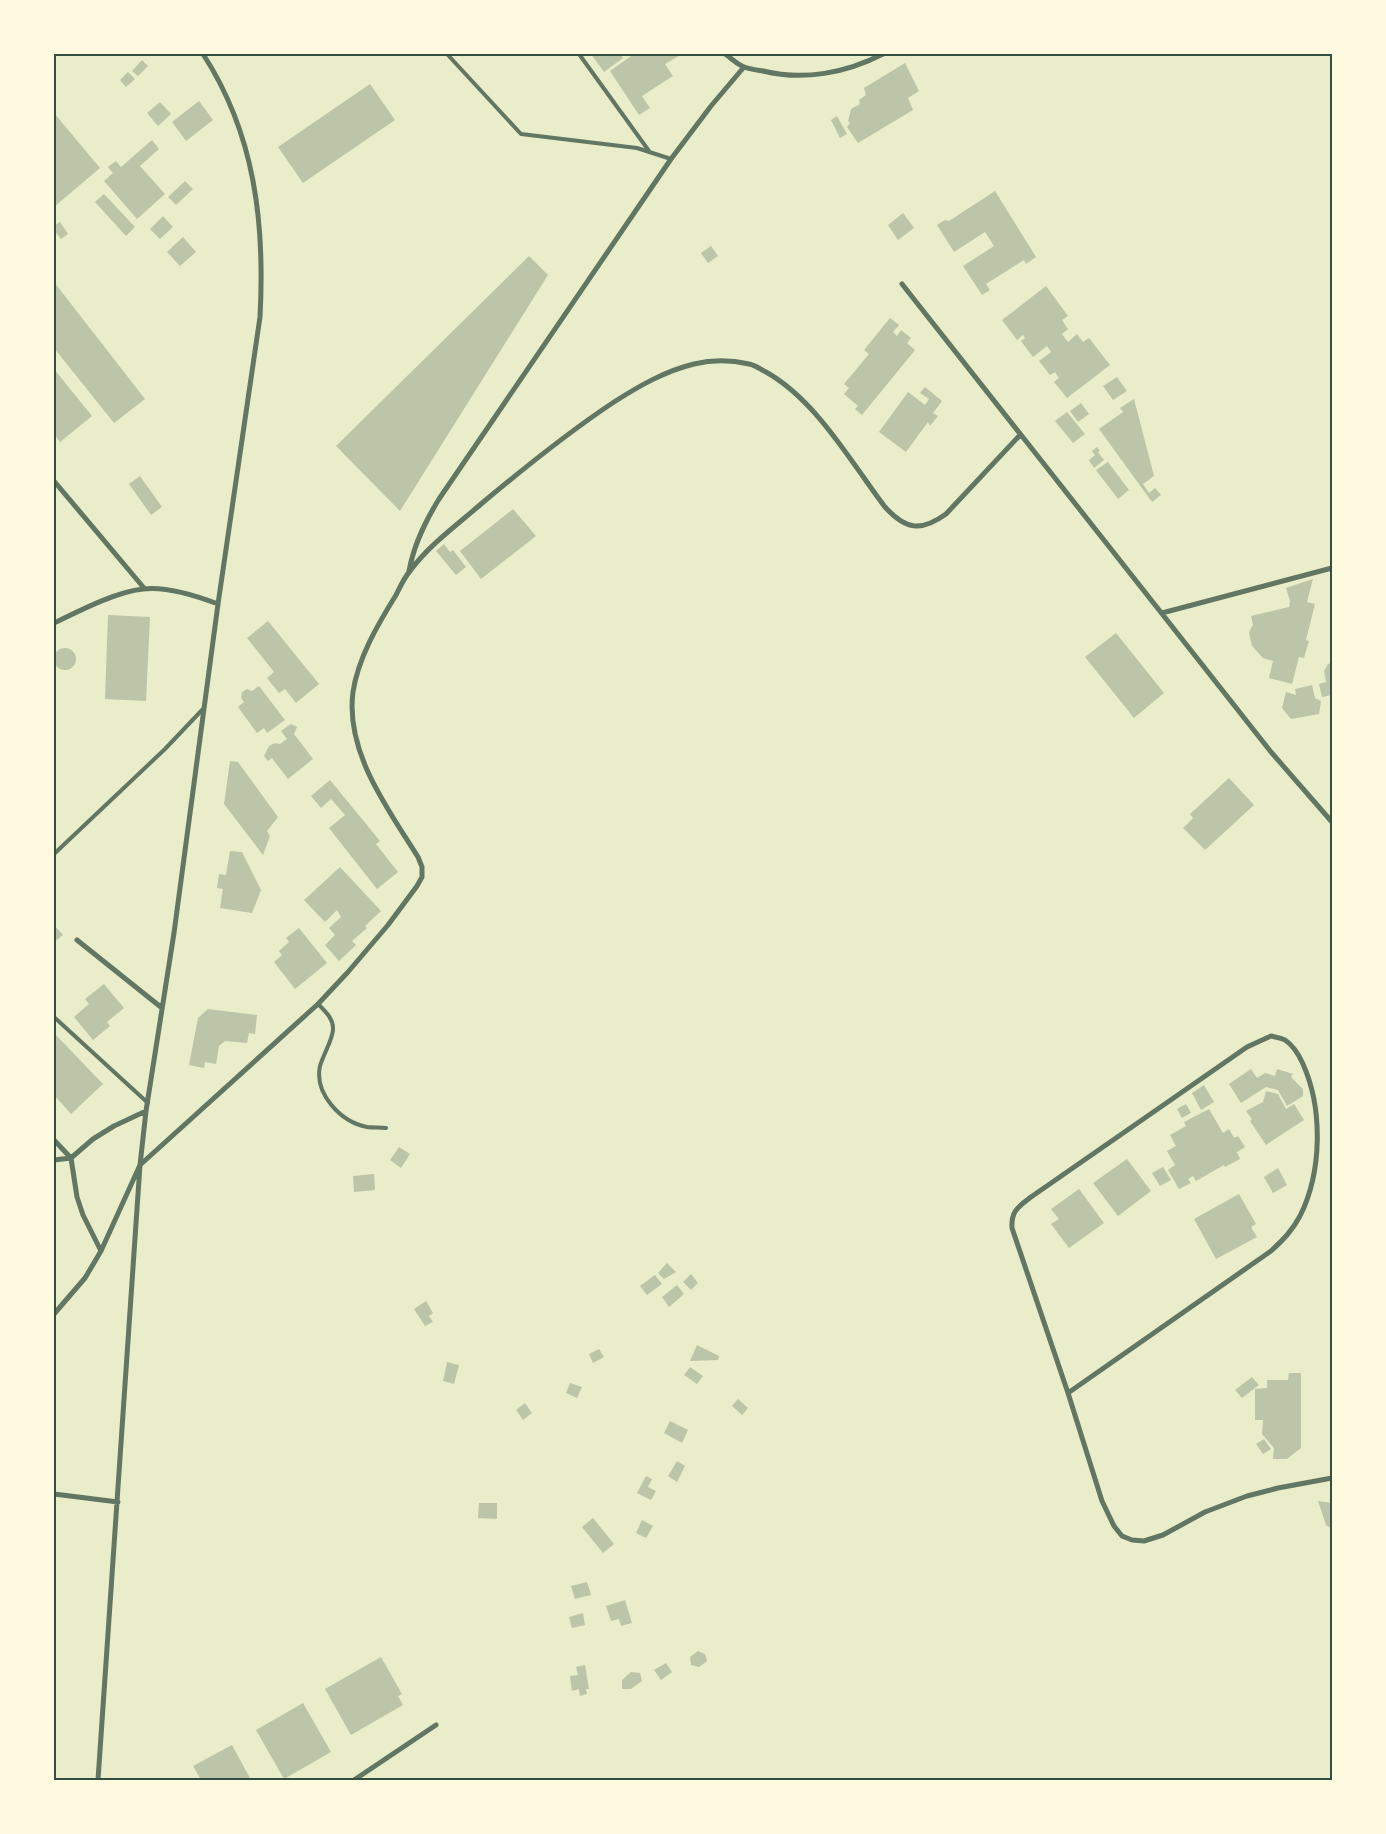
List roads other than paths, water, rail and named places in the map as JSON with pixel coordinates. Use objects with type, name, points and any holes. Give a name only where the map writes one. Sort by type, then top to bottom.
[{"type":"street","points":[[98,1780],[140,1165],[146,1111],[174,933],[203,709],[260,317],[262,277],[260,234],[248,154],[225,90],[203,54]]},
{"type":"street","points":[[725,54],[744,67],[774,74],[805,75],[832,73],[850,68],[882,54]]},
{"type":"street","points":[[409,571],[413,551],[423,525],[439,499],[671,159],[711,106],[744,67]]},
{"type":"street","points":[[902,284],[1271,752],[1332,822]]},
{"type":"street","points":[[54,1314],[85,1278],[101,1251],[140,1165],[318,1004],[408,900],[422,877],[422,867],[418,857],[366,768],[354,731],[352,710],[357,672],[382,618],[409,571],[426,554],[539,456],[588,420],[634,390],[669,372],[694,364],[717,360],[752,364],[771,375],[796,394],[820,419],[885,507],[895,518],[909,526],[932,524],[946,514],[981,479],[1020,435]]},
{"type":"street","points":[[54,481],[144,588]]},
{"type":"street","points":[[1162,613],[1332,568]]},
{"type":"street","points":[[54,623],[82,609],[144,588],[198,596],[218,604]]},
{"type":"street","points":[[77,940],[162,1008]]},
{"type":"street","points":[[1068,1392],[1233,1278],[1271,1251],[1289,1235],[1300,1215],[1310,1190],[1317,1119],[1314,1098],[1307,1074],[1297,1052],[1284,1039],[1271,1036],[1260,1040],[1031,1196],[1018,1207],[1012,1217],[1012,1228],[1068,1392],[1102,1501],[1114,1526],[1122,1536],[1132,1540],[1144,1541],[1163,1535],[1205,1512],[1247,1496],[1332,1478]]},
{"type":"street","points":[[54,1160],[70,1158],[93,1139],[114,1126],[146,1111]]},
{"type":"street","points":[[54,1140],[70,1158],[77,1197],[83,1215],[101,1251]]},
{"type":"street","points":[[54,1494],[118,1502]]},
{"type":"street","points":[[354,1780],[436,1726]]},
{"type":"lane","points":[[448,54],[522,134],[637,148],[671,159]]},
{"type":"lane","points":[[579,54],[650,152]]},
{"type":"lane","points":[[54,854],[165,749],[203,709]]},
{"type":"lane","points":[[318,1004],[329,1016],[333,1030],[319,1068],[321,1090],[331,1108],[347,1118],[366,1126],[386,1128]]},
{"type":"lane","points":[[54,1017],[148,1103]]}]
